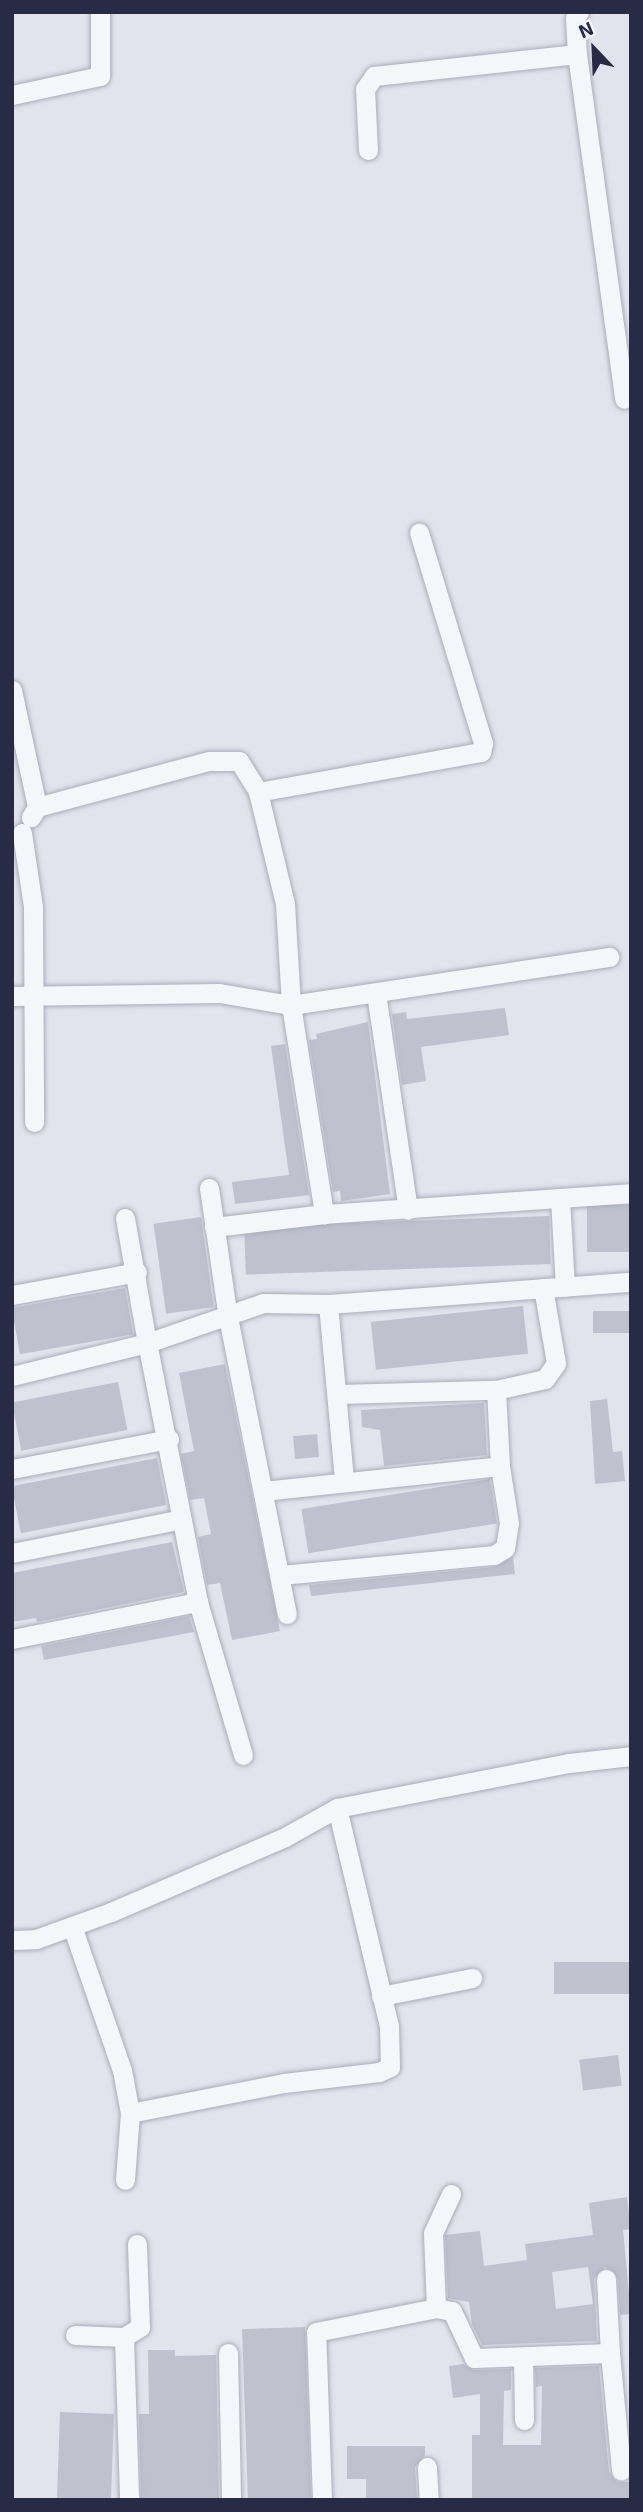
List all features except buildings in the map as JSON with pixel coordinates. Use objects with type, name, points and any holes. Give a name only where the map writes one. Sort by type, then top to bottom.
[{"type":"street","points":[[12,95],[100,76],[100,12]]},
{"type":"street","points":[[579,12],[575,18],[577,54],[624,399]]},
{"type":"street","points":[[368,150],[365,89],[374,76],[577,54]]},
{"type":"street","points":[[258,792],[481,752],[483,743],[419,532]]},
{"type":"street","points":[[12,690],[37,807]]},
{"type":"street","points":[[34,1122],[33,907],[17,836],[37,807],[224,759],[239,761],[258,792],[285,904],[291,1005],[324,1214]]},
{"type":"street","points":[[12,996],[219,993],[291,1005],[609,957]]},
{"type":"street","points":[[376,993],[408,1210]]},
{"type":"street","points":[[209,1188],[227,1312],[287,1614]]},
{"type":"street","points":[[214,1227],[324,1214],[631,1193]]},
{"type":"street","points":[[560,1198],[565,1287]]},
{"type":"street","points":[[125,1218],[198,1602],[243,1755]]},
{"type":"street","points":[[12,1295],[137,1272]]},
{"type":"street","points":[[12,1377],[147,1343],[208,1324],[227,1312],[263,1303],[328,1304],[631,1282]]},
{"type":"street","points":[[338,1394],[496,1390],[545,1380],[554,1373],[555,1355],[543,1288]]},
{"type":"street","points":[[328,1304],[344,1481]]},
{"type":"street","points":[[281,1575],[494,1555],[510,1539],[500,1466],[496,1390]]},
{"type":"street","points":[[12,1469],[169,1440]]},
{"type":"street","points":[[263,1491],[500,1466]]},
{"type":"street","points":[[12,1553],[182,1519]]},
{"type":"street","points":[[12,1639],[198,1602]]},
{"type":"street","points":[[12,1940],[36,1939],[72,1926],[285,1836],[337,1808],[556,1766],[631,1756]]},
{"type":"street","points":[[130,2113],[284,2083],[379,2072],[390,2067],[393,2056],[382,1996],[337,1808]]},
{"type":"street","points":[[72,1926],[122,2070],[130,2113],[125,2180]]},
{"type":"street","points":[[382,1996],[472,1978]]},
{"type":"street","points":[[436,2308],[433,2233],[451,2193]]},
{"type":"street","points":[[75,2335],[124,2337],[139,2327],[136,2244]]},
{"type":"street","points":[[606,2279],[621,2470]]},
{"type":"street","points":[[322,2500],[316,2332],[436,2308],[452,2311],[474,2358],[610,2353]]},
{"type":"street","points":[[124,2337],[130,2500]]},
{"type":"street","points":[[228,2353],[231,2500]]},
{"type":"street","points":[[523,2357],[524,2420]]},
{"type":"street","points":[[427,2467],[429,2500]]}]
